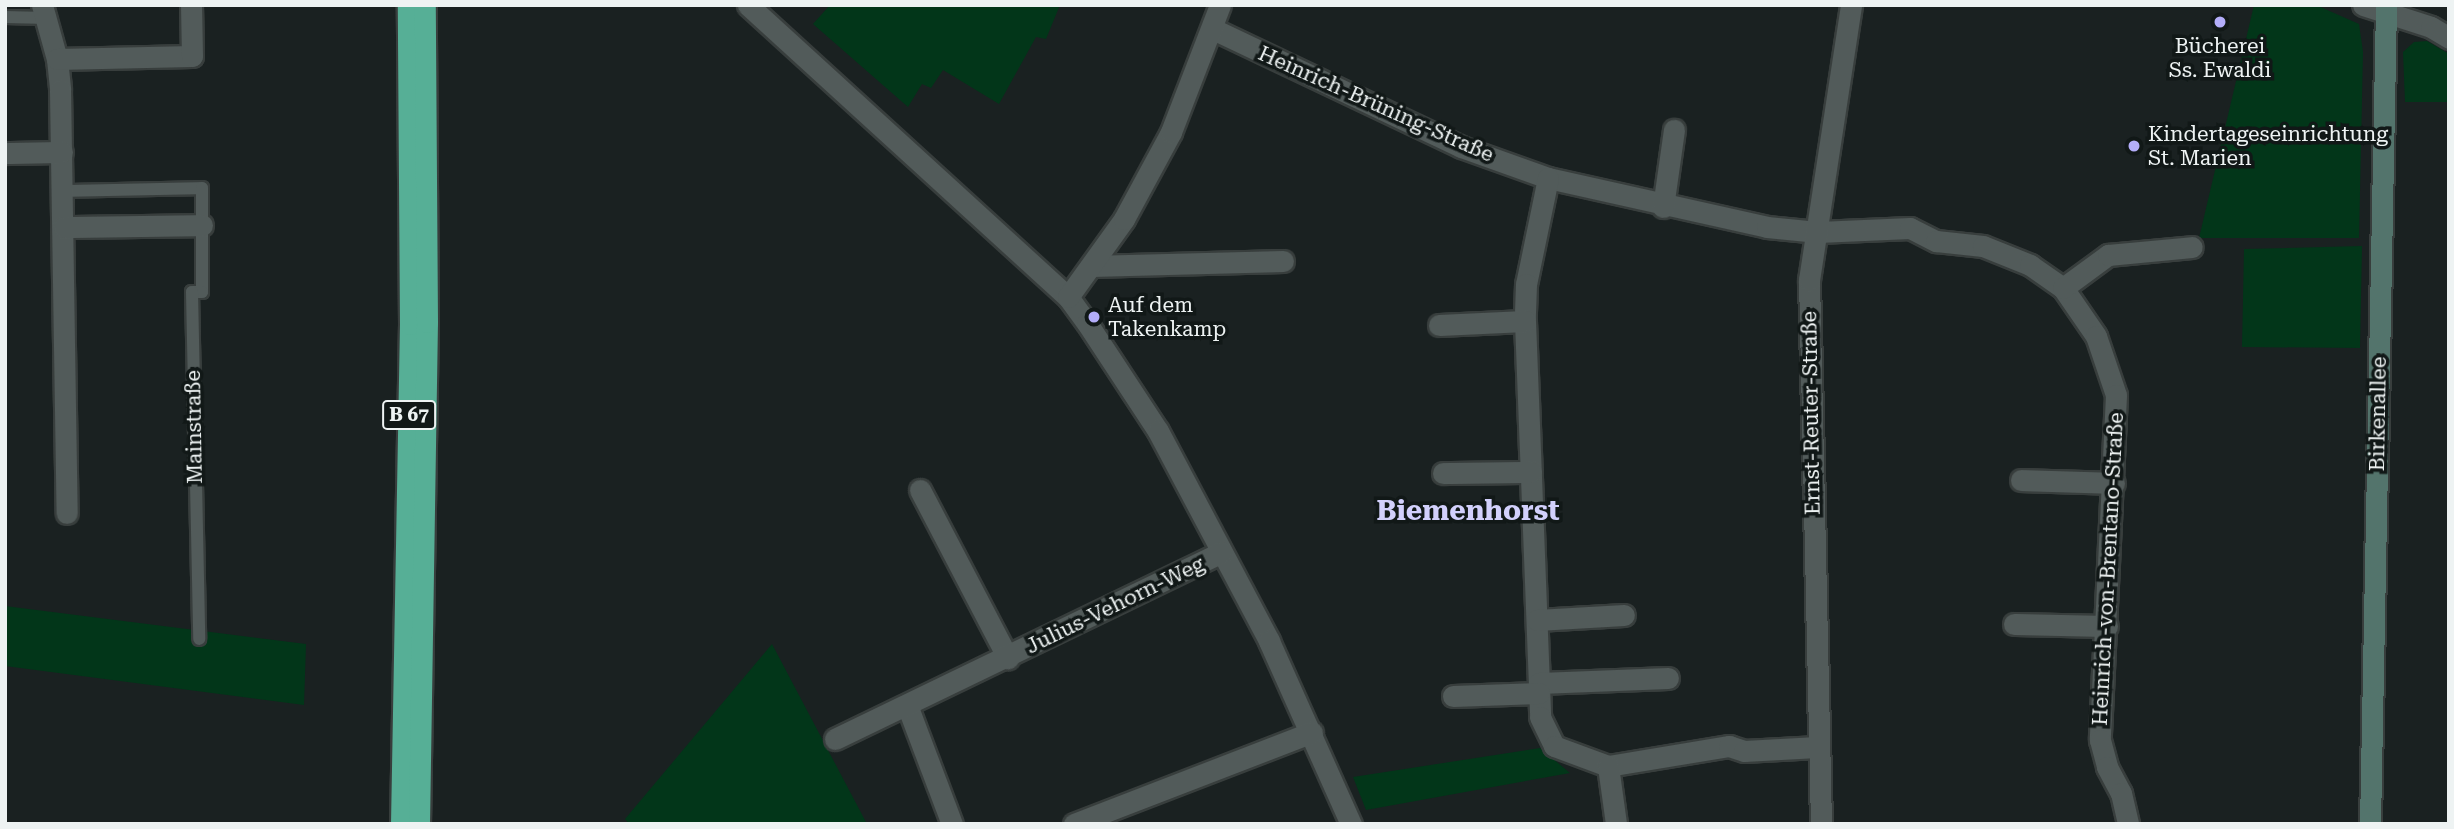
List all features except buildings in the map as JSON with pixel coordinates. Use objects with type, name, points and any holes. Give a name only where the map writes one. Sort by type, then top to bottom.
[{"type":"highway","name":"B 67","points":[[401,824],[410,324],[408,5]]},
{"type":"highway","name":"B 67","points":[[419,824],[427,322],[425,5]]},
{"type":"street","points":[[57,59],[192,56],[191,5]]},
{"type":"street","points":[[748,5],[1068,297],[1158,431],[1312,732],[1351,824]]},
{"type":"street","points":[[1068,297],[1124,219],[1171,132],[1213,29],[1220,5]]},
{"type":"street","name":"Ernst-Reuter-Straße","points":[[1821,824],[1817,747],[1809,280],[1851,5]]},
{"type":"street","points":[[2363,5],[2386,9],[2449,38]]},
{"type":"street","name":"Birkenallee","points":[[2370,824],[2386,9]]},
{"type":"street","points":[[44,11],[57,59],[62,152],[67,513]]},
{"type":"street","name":"Heinrich-Brüning-Straße","points":[[1213,29],[1461,147],[1548,178],[1663,207],[1767,227],[1818,232]]},
{"type":"street","points":[[1663,207],[1674,130]]},
{"type":"street","points":[[5,153],[62,152]]},
{"type":"street","points":[[1548,178],[1526,284],[1525,321],[1540,717],[1554,746],[1608,766],[1729,746],[1744,751],[1817,747]]},
{"type":"street","points":[[64,227],[202,225]]},
{"type":"street","name":"Heinrich-von-Brentano-Straße","points":[[1818,232],[1910,228],[1936,241],[1995,251],[2030,265],[2063,288],[2096,336],[2116,395],[2100,740],[2107,767],[2122,793],[2128,824]]},
{"type":"street","points":[[2063,288],[2108,255],[2192,247]]},
{"type":"street","points":[[1090,266],[1283,261]]},
{"type":"street","points":[[1439,324],[1525,321]]},
{"type":"street","points":[[1443,473],[1531,472]]},
{"type":"street","points":[[2021,480],[2114,483]]},
{"type":"street","name":"Julius-Vehorn-Weg","points":[[920,491],[1008,658]]},
{"type":"street","name":"Julius-Vehorn-Weg","points":[[835,739],[1008,658],[1222,552]]},
{"type":"street","points":[[1536,620],[1624,615]]},
{"type":"street","points":[[2014,624],[2107,626]]},
{"type":"street","points":[[1453,696],[1668,678]]},
{"type":"street","points":[[907,705],[952,824]]},
{"type":"street","points":[[1074,824],[1312,732]]},
{"type":"street","points":[[1608,766],[1616,824]]},
{"type":"lane","points":[[5,17],[44,11]]},
{"type":"lane","name":"Mainstraße","points":[[63,191],[202,188],[202,292],[192,292],[199,639]]},
{"type":"green space","points":[[830,5],[1060,5],[1046,39],[1036,37],[999,104],[943,70],[931,88],[922,84],[908,107],[813,24]]},
{"type":"green space","points":[[2254,5],[2316,5],[2359,24],[2363,52],[2359,238],[2199,238]]},
{"type":"green space","points":[[2427,41],[2449,54],[2449,102],[2405,102],[2403,52],[2414,42]]},
{"type":"green space","points":[[2362,246],[2360,348],[2242,347],[2244,249]]},
{"type":"green space","points":[[5,606],[306,644],[304,705],[5,666]]},
{"type":"green space","points":[[772,644],[867,824],[629,824],[625,819]]},
{"type":"green space","points":[[1540,748],[1570,773],[1366,810],[1353,777]]},
{"type":"place","name":"Bücherei Ss. Ewaldi","points":[[2220,22]]},
{"type":"place","name":"Kindertageseinrichtung St. Marien","points":[[2134,146]]},
{"type":"place","name":"Auf dem Takenkamp","points":[[1094,317]]},
{"type":"district","name":"Biemenhorst","points":[[1468,511]]}]
